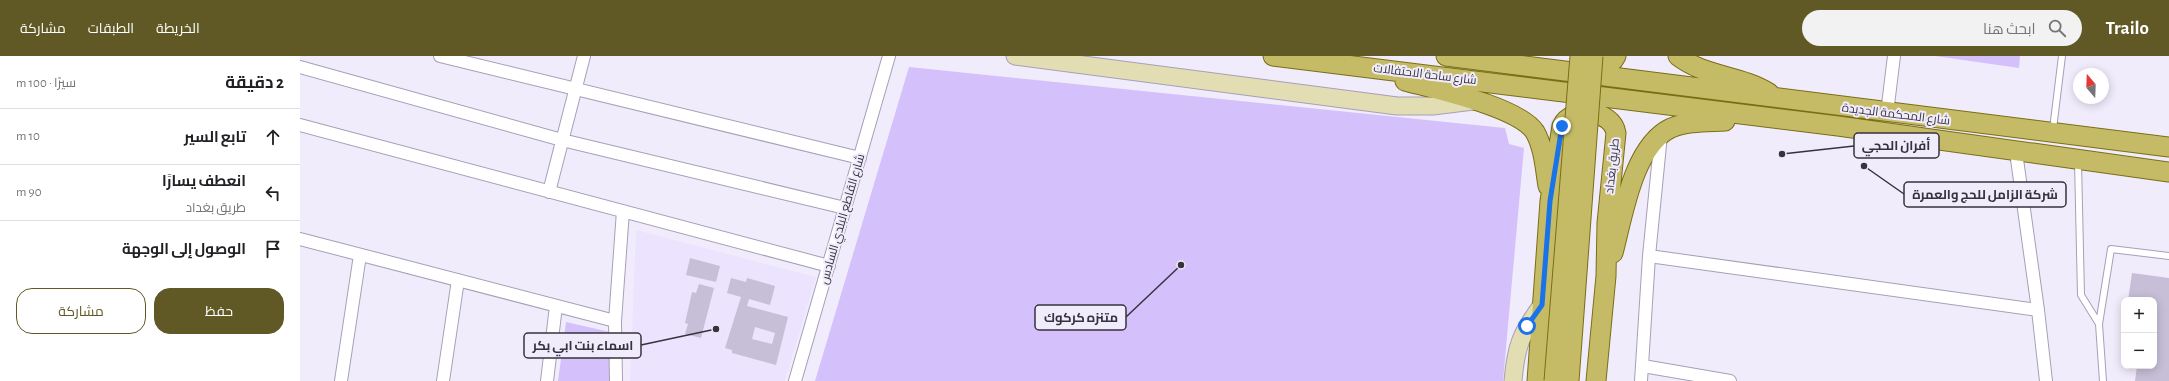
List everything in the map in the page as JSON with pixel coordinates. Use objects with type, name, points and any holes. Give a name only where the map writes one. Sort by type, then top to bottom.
[{"type":"main road","points":[[1015,56],[1397,106],[1433,106],[1473,101]]},
{"type":"main road","name":"شارع ساحة الاحتفالات","points":[[1273,56],[1340,63],[1625,100]]},
{"type":"main road","name":"شارع ساحة الاحتفالات","points":[[1446,56],[1553,68],[1624,79]]},
{"type":"main road","points":[[1571,56],[1575,59],[1601,66],[1611,63],[1616,56]]},
{"type":"main road","points":[[1554,381],[1580,56]]},
{"type":"main road","points":[[1569,381],[1593,56]]},
{"type":"main road","points":[[1678,56],[1687,63],[1703,71],[1741,79],[1753,84],[1777,99]]},
{"type":"main road","points":[[1340,63],[1502,109],[1528,123],[1534,132],[1542,152],[1550,201]]},
{"type":"main road","name":"شارع المحكمة الجديدة","points":[[1624,79],[2169,147]]},
{"type":"main road","name":"شارع المحكمة الجديدة","points":[[1625,100],[1774,118],[2169,172]]},
{"type":"main road","name":"طريق بغداد","points":[[1537,381],[1550,201],[1564,122],[1572,115],[1578,114],[1602,115],[1608,118],[1613,122],[1616,133],[1607,222],[1606,276],[1596,381]]},
{"type":"main road","points":[[1606,276],[1639,167],[1650,145],[1661,134],[1681,125],[1774,118]]},
{"type":"main road","points":[[1513,381],[1515,356],[1520,340],[1527,326],[1542,305]]},
{"type":"street","points":[[440,56],[860,158]]},
{"type":"street","points":[[549,192],[584,56]]},
{"type":"street","name":"شارع القاطع البلدي السادس","points":[[795,381],[889,56]]},
{"type":"street","points":[[1887,113],[1894,56]]},
{"type":"street","points":[[300,67],[562,140],[845,208]]},
{"type":"street","points":[[300,125],[829,266]]},
{"type":"street","points":[[1641,381],[1649,256],[1661,134]]},
{"type":"street","points":[[2016,152],[2038,310],[2046,381]]},
{"type":"street","points":[[616,381],[615,321],[623,211]]},
{"type":"street","points":[[300,239],[615,321]]},
{"type":"street","points":[[341,381],[360,255]]},
{"type":"street","points":[[1649,256],[2038,310]]},
{"type":"street","points":[[443,381],[458,280]]},
{"type":"street","points":[[547,381],[556,306]]},
{"type":"street","points":[[1642,366],[1730,381]]},
{"type":"lane","points":[[2053,133],[2062,56]]},
{"type":"lane","points":[[2078,160],[2081,295],[2099,324]]},
{"type":"lane","points":[[2103,381],[2099,324],[2110,249],[2169,256]]},
{"type":"shaded area","points":[[1935,56],[2020,56],[2019,68]]},
{"type":"shaded area","points":[[909,67],[1505,128],[1509,144],[1524,148],[1503,381],[815,381]]},
{"type":"shaded area","points":[[636,230],[816,277],[785,381],[630,381]]},
{"type":"shaded area","points":[[566,322],[610,332],[609,381],[558,381]]},
{"type":"building","points":[[690,258],[720,266],[716,282],[686,275]]},
{"type":"building","points":[[2132,273],[2169,278],[2169,381],[2135,381],[2137,369],[2157,369],[2157,297],[2128,297]]},
{"type":"building","points":[[731,278],[746,282],[747,278],[775,286],[770,305],[749,299],[747,306],[788,317],[776,365],[732,353],[732,350],[725,348],[741,297],[727,293]],"holes":[[[755,327],[775,333],[772,344],[752,339]]]},
{"type":"building","points":[[699,284],[714,288],[701,338],[685,334],[688,324],[685,323],[692,292],[696,293]]},
{"type":"place","name":"أفران الحجي","points":[[1782,154]]},
{"type":"place","name":"شركة الزامل للحج والعمرة","points":[[1864,166]]},
{"type":"place","name":"متنزه كركوك","points":[[1181,265]]},
{"type":"place","name":"اسماء بنت ابي بكر","points":[[716,329]]},
{"type":"route","points":[[1527,326],[1542,305],[1550,201],[1562,126]]}]
